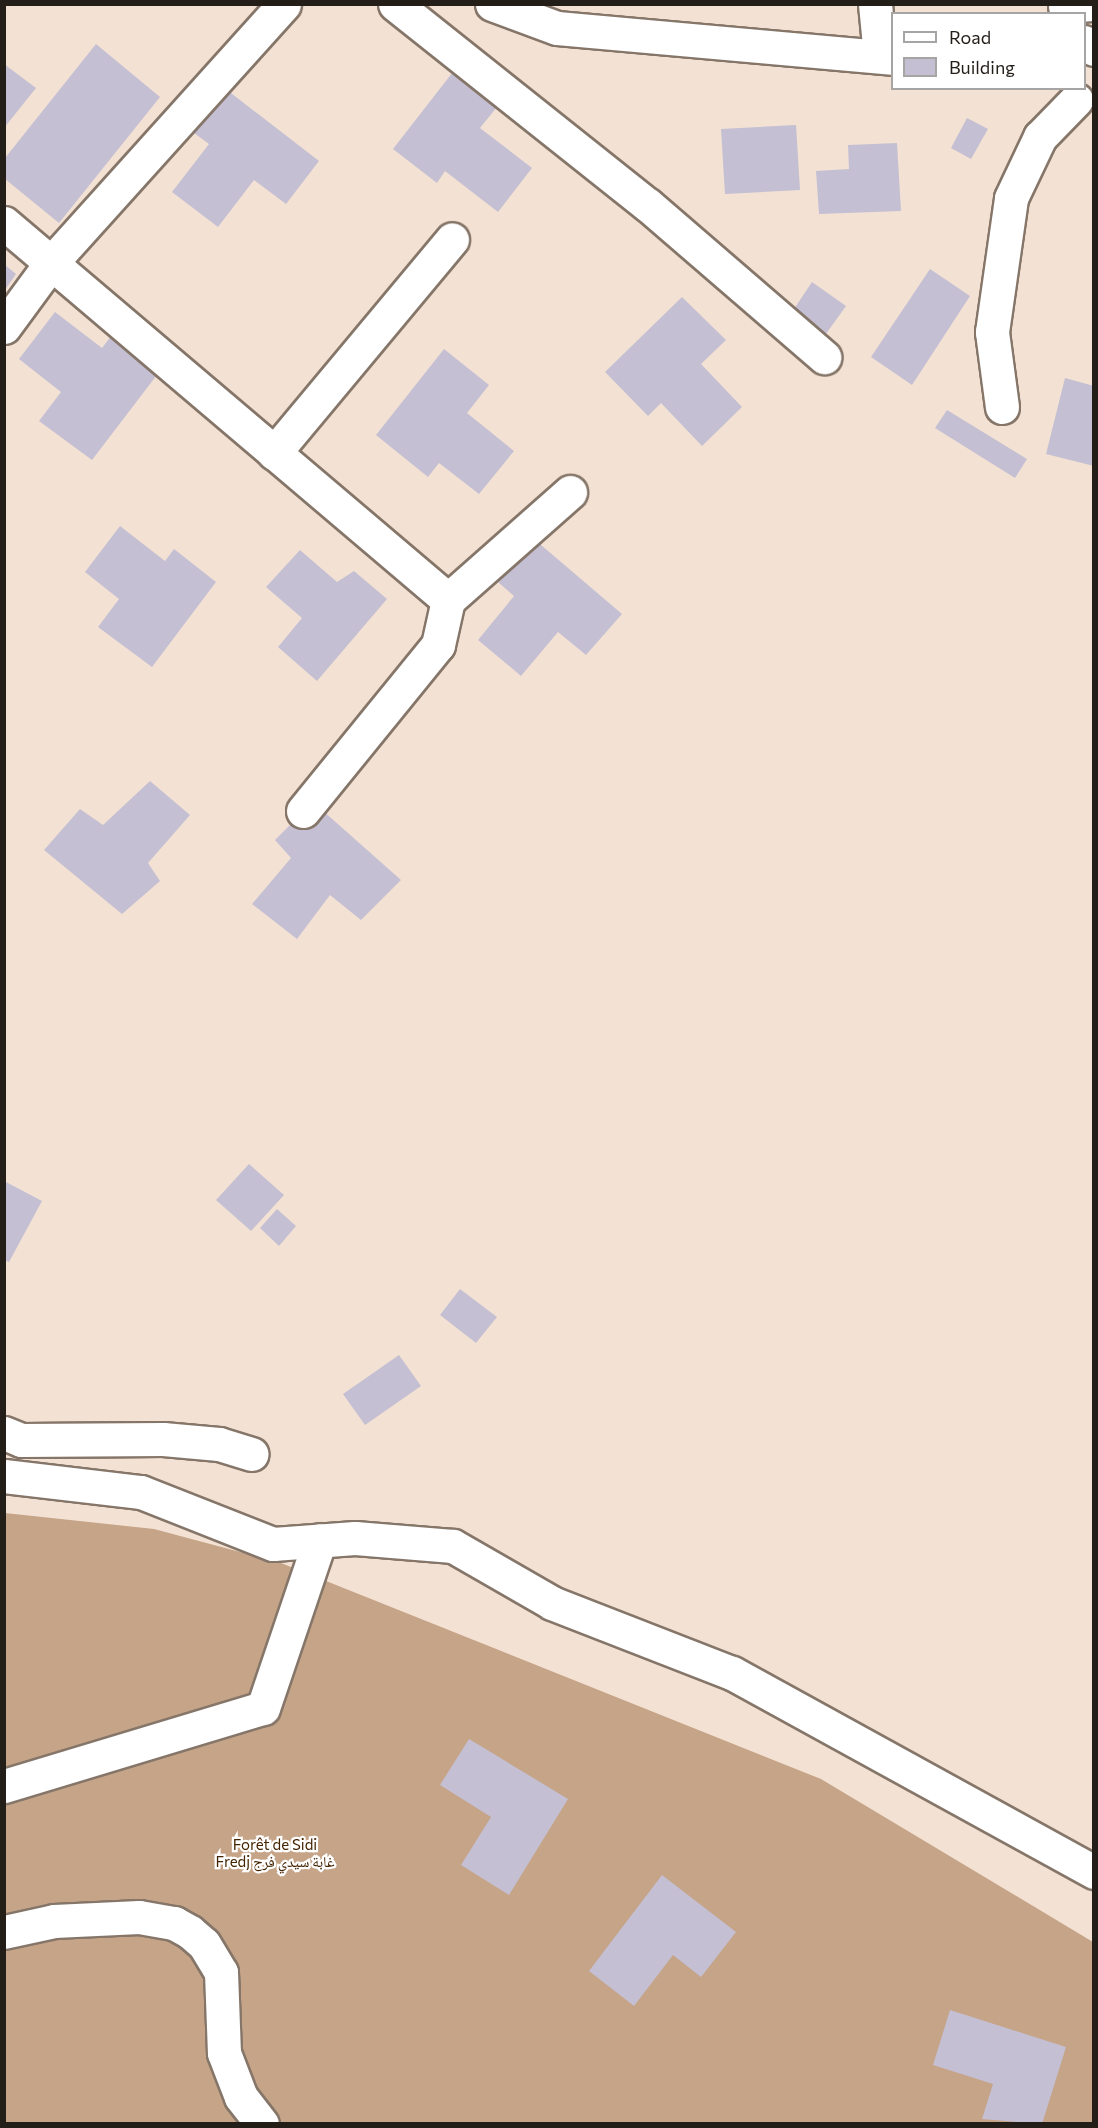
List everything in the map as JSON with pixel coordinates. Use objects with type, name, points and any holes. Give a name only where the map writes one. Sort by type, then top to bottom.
[{"type":"street","points":[[4,327],[51,263],[284,4]]},
{"type":"street","points":[[395,4],[648,206],[824,357]]},
{"type":"street","points":[[492,4],[557,28],[886,57],[875,4]]},
{"type":"street","points":[[1002,407],[992,332],[1011,198],[1041,137],[1079,100]]},
{"type":"street","points":[[4,224],[448,600]]},
{"type":"street","points":[[274,453],[452,239]]},
{"type":"street","points":[[303,811],[438,645],[448,600],[570,492]]},
{"type":"street","points":[[4,1433],[21,1440],[197,1442],[252,1454]]},
{"type":"street","points":[[4,1476],[141,1492],[273,1544],[355,1538],[453,1546],[552,1603],[732,1673],[1094,1872]]},
{"type":"street","points":[[4,1786],[263,1708],[320,1540]]},
{"type":"street","points":[[4,1932],[54,1921],[139,1917],[174,1923],[190,1932],[204,1944],[220,1972],[226,2004],[224,2053],[241,2097],[262,2124]]},
{"type":"green space","name":"Forêt de Sidi Fredj غابة سيدي فرج","points":[[5,1513],[154,1529],[281,1563],[821,1779],[1093,1942],[1093,2123],[5,2124]]},
{"type":"building","points":[[96,44],[160,97],[59,223],[5,179],[5,158]]},
{"type":"building","points":[[4,64],[36,88],[4,128]]},
{"type":"building","points":[[456,68],[501,102],[480,128],[532,168],[498,212],[445,171],[437,183],[393,149]]},
{"type":"building","points":[[227,90],[319,161],[286,204],[254,180],[218,227],[172,192],[209,144],[194,133]]},
{"type":"building","points":[[967,118],[988,129],[971,159],[951,148]]},
{"type":"building","points":[[796,125],[800,190],[725,194],[721,129]]},
{"type":"building","points":[[897,143],[901,211],[819,214],[816,171],[849,169],[848,145]]},
{"type":"building","points":[[5,265],[16,274],[5,290]]},
{"type":"building","points":[[930,269],[970,296],[912,385],[871,357]]},
{"type":"building","points":[[812,282],[846,306],[823,338],[790,315]]},
{"type":"building","points":[[682,297],[726,340],[701,364],[742,407],[702,446],[661,403],[648,416],[605,372]]},
{"type":"building","points":[[55,312],[102,348],[115,331],[163,367],[92,460],[39,421],[61,392],[19,359]]},
{"type":"building","points":[[444,349],[489,385],[467,413],[514,451],[479,494],[439,463],[428,477],[376,435]]},
{"type":"building","points":[[1065,378],[1094,386],[1094,466],[1046,454]]},
{"type":"building","points":[[947,410],[1027,459],[1015,478],[935,428]]},
{"type":"building","points":[[120,526],[165,561],[174,549],[216,582],[152,667],[98,627],[119,599],[85,572]]},
{"type":"building","points":[[534,539],[622,614],[586,655],[558,632],[521,676],[478,640],[514,596],[498,582]]},
{"type":"building","points":[[300,550],[337,582],[354,571],[387,599],[317,681],[278,647],[302,618],[266,587]]},
{"type":"building","points":[[150,781],[190,815],[148,863],[160,881],[122,914],[44,850],[80,809],[103,825]]},
{"type":"building","points":[[313,802],[401,880],[361,920],[330,895],[297,939],[252,904],[291,858],[275,840]]},
{"type":"building","points":[[249,1164],[284,1195],[251,1231],[216,1200]]},
{"type":"building","points":[[4,1181],[42,1201],[9,1262],[4,1260]]},
{"type":"building","points":[[277,1209],[296,1226],[279,1246],[260,1228]]},
{"type":"building","points":[[460,1289],[497,1317],[476,1343],[440,1315]]},
{"type":"building","points":[[399,1355],[421,1386],[365,1425],[343,1394]]},
{"type":"building","points":[[469,1739],[568,1799],[509,1895],[461,1865],[491,1817],[440,1785]]},
{"type":"building","points":[[662,1875],[736,1932],[701,1977],[673,1955],[634,2006],[589,1971]]},
{"type":"building","points":[[950,2010],[1066,2047],[1042,2124],[982,2119],[993,2084],[933,2065]]}]
